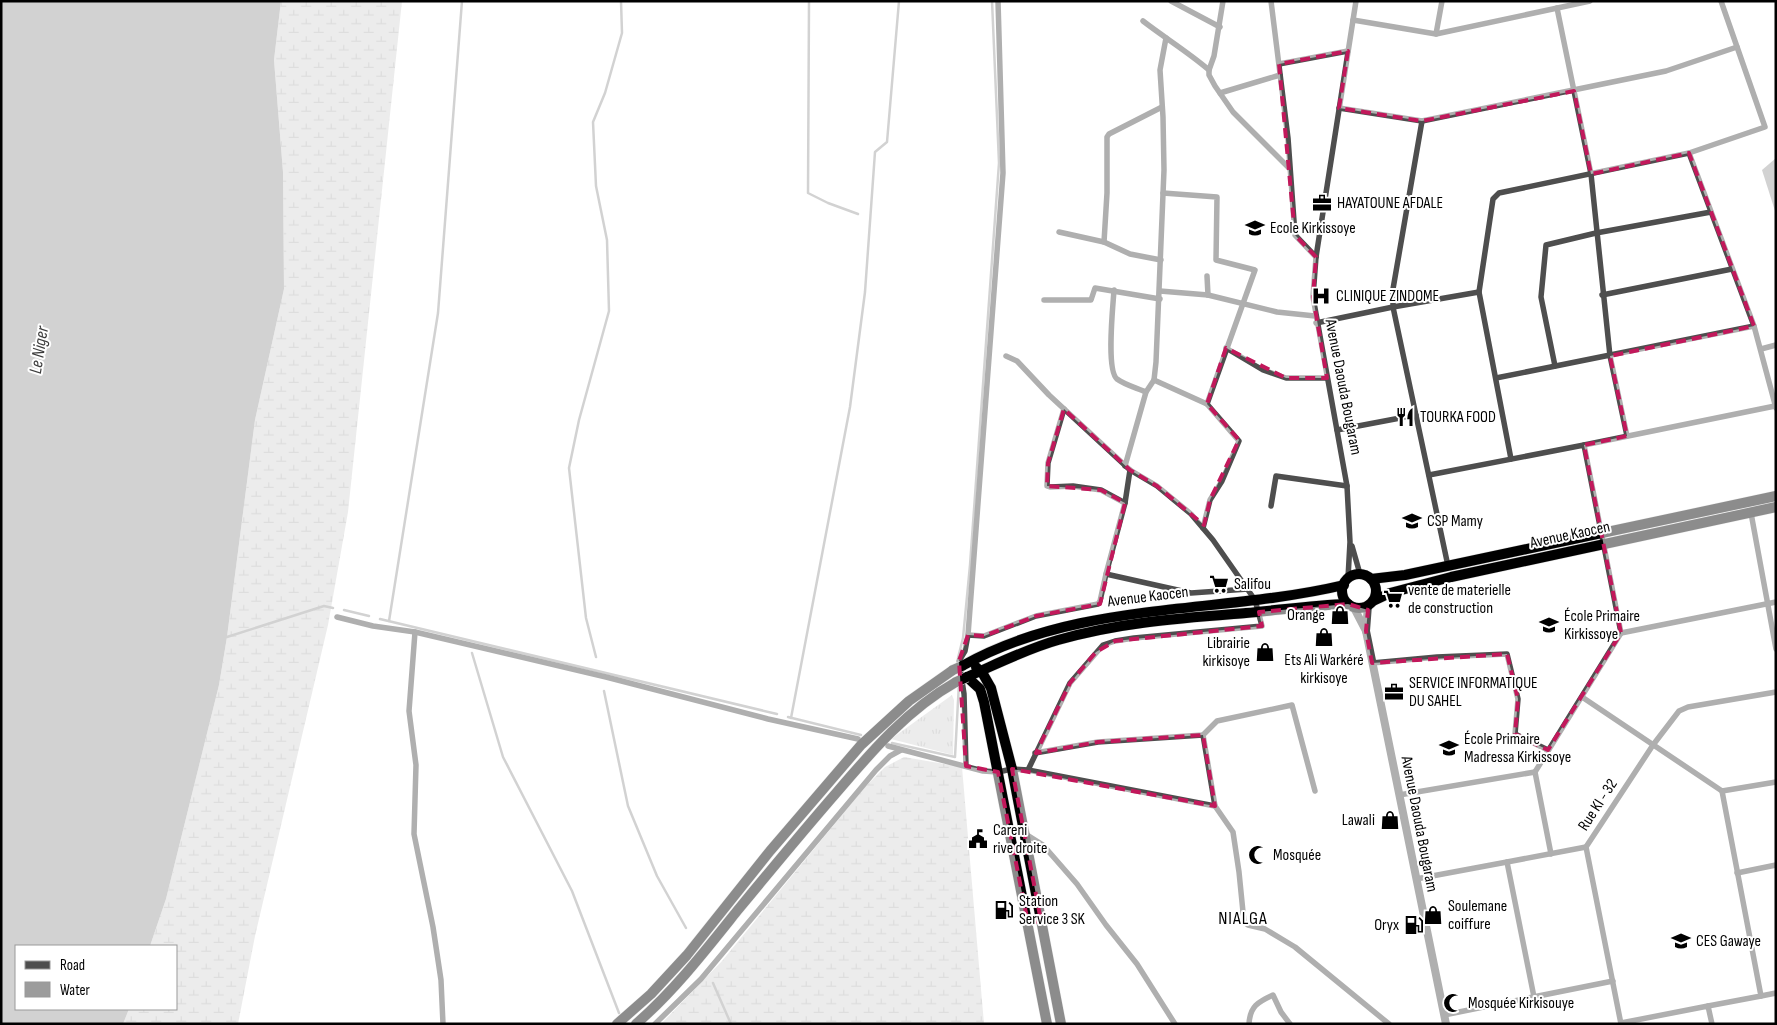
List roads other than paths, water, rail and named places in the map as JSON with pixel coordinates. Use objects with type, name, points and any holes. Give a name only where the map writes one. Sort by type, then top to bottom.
[{"type":"highway","name":"Avenue Kaocen","points":[[1371,579],[1405,575],[1776,496]]},
{"type":"highway","name":"Avenue Kaocen","points":[[1371,603],[1390,593],[1451,577],[1776,508]]},
{"type":"highway","points":[[1355,574],[1371,579],[1376,589],[1371,603],[1364,607],[1351,605],[1343,595],[1346,582],[1355,574]]},
{"type":"highway","name":"Avenue Kaocen","points":[[617,1024],[651,994],[687,955],[770,851],[861,745],[909,701],[928,686],[959,667],[1014,641],[1115,615],[1314,592],[1346,582]]},
{"type":"highway","name":"Avenue Kaocen","points":[[636,1024],[657,1006],[693,965],[876,746],[906,718],[956,682],[1020,653],[1057,640],[1100,629],[1149,621],[1259,612],[1315,604],[1351,605]]},
{"type":"highway","points":[[991,688],[994,674],[1004,660]]},
{"type":"highway","points":[[959,667],[972,665],[980,671],[991,688],[1012,769],[1061,1024]]},
{"type":"highway","points":[[967,677],[981,691],[1047,1024]]},
{"type":"highway","points":[[1020,882],[1033,879]]},
{"type":"highway","points":[[1028,923],[1041,921]]},
{"type":"street","points":[[966,766],[964,694],[959,661],[965,651],[968,635],[1003,173],[998,1]]},
{"type":"street","points":[[1171,1],[1220,27]]},
{"type":"street","points":[[1216,1],[1223,3],[1220,27],[1209,75],[1234,113],[1289,168]]},
{"type":"street","points":[[1272,1],[1288,138],[1295,235],[1316,257]]},
{"type":"street","name":"Avenue Daouda Bougaram","points":[[1346,582],[1350,542],[1347,486],[1313,297],[1316,257],[1356,1]]},
{"type":"street","points":[[1436,34],[1442,1]]},
{"type":"street","points":[[1353,20],[1436,34],[1590,1]]},
{"type":"street","points":[[1511,459],[1479,292],[1493,199],[1496,195],[1689,153],[1765,127],[1721,1]]},
{"type":"street","points":[[1557,8],[1591,174],[1602,295],[1610,356],[1627,436]]},
{"type":"street","points":[[1143,21],[1209,70]]},
{"type":"street","points":[[968,635],[984,636],[1036,616],[1098,604],[1100,601],[1125,503],[1128,468],[1146,392],[1154,380],[1160,299],[1164,194],[1160,70],[1166,38]]},
{"type":"street","points":[[1339,108],[1422,121],[1666,71],[1737,46]]},
{"type":"street","points":[[1279,64],[1348,51]]},
{"type":"street","points":[[1220,92],[1280,75]]},
{"type":"street","points":[[1104,242],[1108,193],[1107,137],[1109,134],[1162,108]]},
{"type":"street","points":[[1422,121],[1392,289],[1393,306],[1448,566]]},
{"type":"street","points":[[1429,475],[1776,407],[1754,326],[1689,153]]},
{"type":"street","points":[[1164,194],[1216,197],[1216,260],[1255,270],[1207,404]]},
{"type":"street","points":[[1555,366],[1541,297],[1544,247],[1548,244],[1711,212]]},
{"type":"street","points":[[1059,232],[1104,242],[1130,254],[1161,260]]},
{"type":"street","points":[[1602,295],[1732,269]]},
{"type":"street","points":[[1207,276],[1208,295]]},
{"type":"street","points":[[1044,300],[1091,300],[1095,288],[1160,299]]},
{"type":"street","points":[[1114,290],[1110,346],[1113,374],[1118,380],[1146,392]]},
{"type":"street","points":[[1160,291],[1208,295],[1316,320],[1479,292]]},
{"type":"street","points":[[1496,378],[1754,326]]},
{"type":"street","points":[[1761,349],[1776,345]]},
{"type":"street","points":[[1226,348],[1263,370],[1286,378],[1327,378]]},
{"type":"street","points":[[1006,356],[1017,361],[1064,409],[1128,468],[1157,486],[1191,514],[1255,600],[1262,626],[1134,638],[1103,645],[1070,683],[1028,770]]},
{"type":"street","points":[[1154,380],[1207,404],[1238,440],[1222,481],[1210,500],[1203,528]]},
{"type":"street","points":[[1064,409],[1048,463],[1047,486],[1073,486],[1101,490],[1125,503]]},
{"type":"street","points":[[1337,430],[1416,415]]},
{"type":"street","points":[[1552,854],[1534,772],[1621,633],[1584,445]]},
{"type":"street","points":[[1271,506],[1276,476],[1347,486]]},
{"type":"street","points":[[1751,513],[1776,649]]},
{"type":"street","name":"Avenue Daouda Bougaram","points":[[1350,542],[1360,574]]},
{"type":"street","points":[[1106,574],[1191,593],[1248,589]]},
{"type":"street","points":[[1621,633],[1776,602]]},
{"type":"street","name":"Avenue Daouda Bougaram","points":[[1366,631],[1371,603]]},
{"type":"street","name":"Avenue Daouda Bougaram","points":[[1351,605],[1366,631],[1446,1024]]},
{"type":"street","points":[[337,617],[373,626],[415,632],[606,677],[768,719],[858,739]]},
{"type":"street","points":[[415,632],[409,711],[416,765],[414,834],[433,927],[441,980],[443,1024]]},
{"type":"street","points":[[1372,663],[1437,657],[1507,654],[1518,699],[1515,734],[1548,750]]},
{"type":"street","name":"Rue KI - 32","points":[[1621,1023],[1586,847],[1653,745],[1679,711],[1776,692]]},
{"type":"street","points":[[1582,697],[1722,791],[1776,782]]},
{"type":"street","points":[[1035,753],[1098,742],[1203,735],[1216,722],[1292,704],[1315,791]]},
{"type":"street","points":[[1203,735],[1215,806],[1233,832],[1244,922],[1265,930],[1295,947],[1389,1024]]},
{"type":"street","points":[[888,746],[983,771],[1028,770],[1215,806]]},
{"type":"street","points":[[655,1024],[701,979],[876,770],[890,756],[901,750]]},
{"type":"street","points":[[1399,795],[1534,772]]},
{"type":"street","points":[[1722,791],[1761,996]]},
{"type":"street","points":[[1024,832],[1043,845],[1065,870],[1138,964],[1175,1023]]},
{"type":"street","points":[[1416,879],[1586,847]]},
{"type":"street","points":[[1507,862],[1534,997]]},
{"type":"street","points":[[1737,872],[1776,865]]},
{"type":"street","points":[[1444,1015],[1613,981]]},
{"type":"street","points":[[1621,1023],[1776,993]]},
{"type":"street","points":[[1248,1024],[1250,1015],[1258,1003],[1273,995],[1281,1012],[1290,1024]]},
{"type":"street","points":[[1708,1006],[1712,1024]]},
{"type":"water","name":"Le Niger","points":[[1,1],[281,1],[274,60],[283,172],[284,289],[255,420],[219,685],[166,899],[150,945],[15,945],[15,1010],[129,1010],[123,1024],[1,1024]]},
{"type":"water","points":[[1776,158],[1776,214],[1762,170]]},
{"type":"waterway","points":[[389,621],[438,313],[462,1]]},
{"type":"waterway","points":[[596,657],[586,618],[569,468],[579,420],[609,311],[607,240],[596,186],[593,122],[605,93],[622,33],[621,1]]},
{"type":"waterway","points":[[809,1],[808,193],[858,214]]},
{"type":"waterway","points":[[791,718],[850,407],[865,292],[875,152],[887,142],[899,1]]},
{"type":"waterway","points":[[958,658],[963,638],[970,565],[999,163],[992,1]]},
{"type":"waterway","points":[[227,637],[324,606],[333,608]]},
{"type":"waterway","points":[[344,610],[369,616]]},
{"type":"waterway","points":[[380,619],[777,714]]},
{"type":"waterway","points":[[472,653],[503,757],[572,891],[619,1013]]},
{"type":"waterway","points":[[892,743],[955,757],[959,683]]},
{"type":"waterway","points":[[604,691],[628,806],[657,876],[686,928]]},
{"type":"waterway","points":[[788,717],[861,735]]},
{"type":"waterway","points":[[713,983],[731,1024]]},
{"type":"place","name":"HAYATOUNE AFDALE","points":[[1322,203]]},
{"type":"place","name":"Ecole Kirkissoye","points":[[1255,228]]},
{"type":"place","name":"CLINIQUE ZINDOME","points":[[1321,296]]},
{"type":"place","name":"TOURKA FOOD","points":[[1405,417]]},
{"type":"place","name":"CSP Mamy","points":[[1412,521]]},
{"type":"place","name":"Salifou","points":[[1219,584]]},
{"type":"place","name":"vente de materielle de construction","points":[[1393,599]]},
{"type":"place","name":"Orange","points":[[1340,615]]},
{"type":"place","name":"École Primaire Kirkissoye","points":[[1549,625]]},
{"type":"place","name":"Ets Ali Warkéré kirkisoye","points":[[1324,637]]},
{"type":"place","name":"Librairie kirkisoye","points":[[1265,652]]},
{"type":"place","name":"SERVICE INFORMATIQUE DU SAHEL","points":[[1394,692]]},
{"type":"place","name":"École Primaire Madressa Kirkissoye","points":[[1449,748]]},
{"type":"place","name":"Lawali","points":[[1390,820]]},
{"type":"place","name":"Careni rive droite","points":[[978,839]]},
{"type":"place","name":"Mosquée","points":[[1258,855]]},
{"type":"place","name":"Station Service 3 SK","points":[[1004,910]]},
{"type":"place","name":"Soulemane coiffure","points":[[1433,915]]},
{"type":"place","name":"Oryx","points":[[1414,925]]},
{"type":"place","name":"CES Gawaye","points":[[1681,941]]},
{"type":"place","name":"Mosquée Kirkisouye","points":[[1453,1003]]},
{"type":"district","name":"NIALGA","points":[[1243,918]]}]
